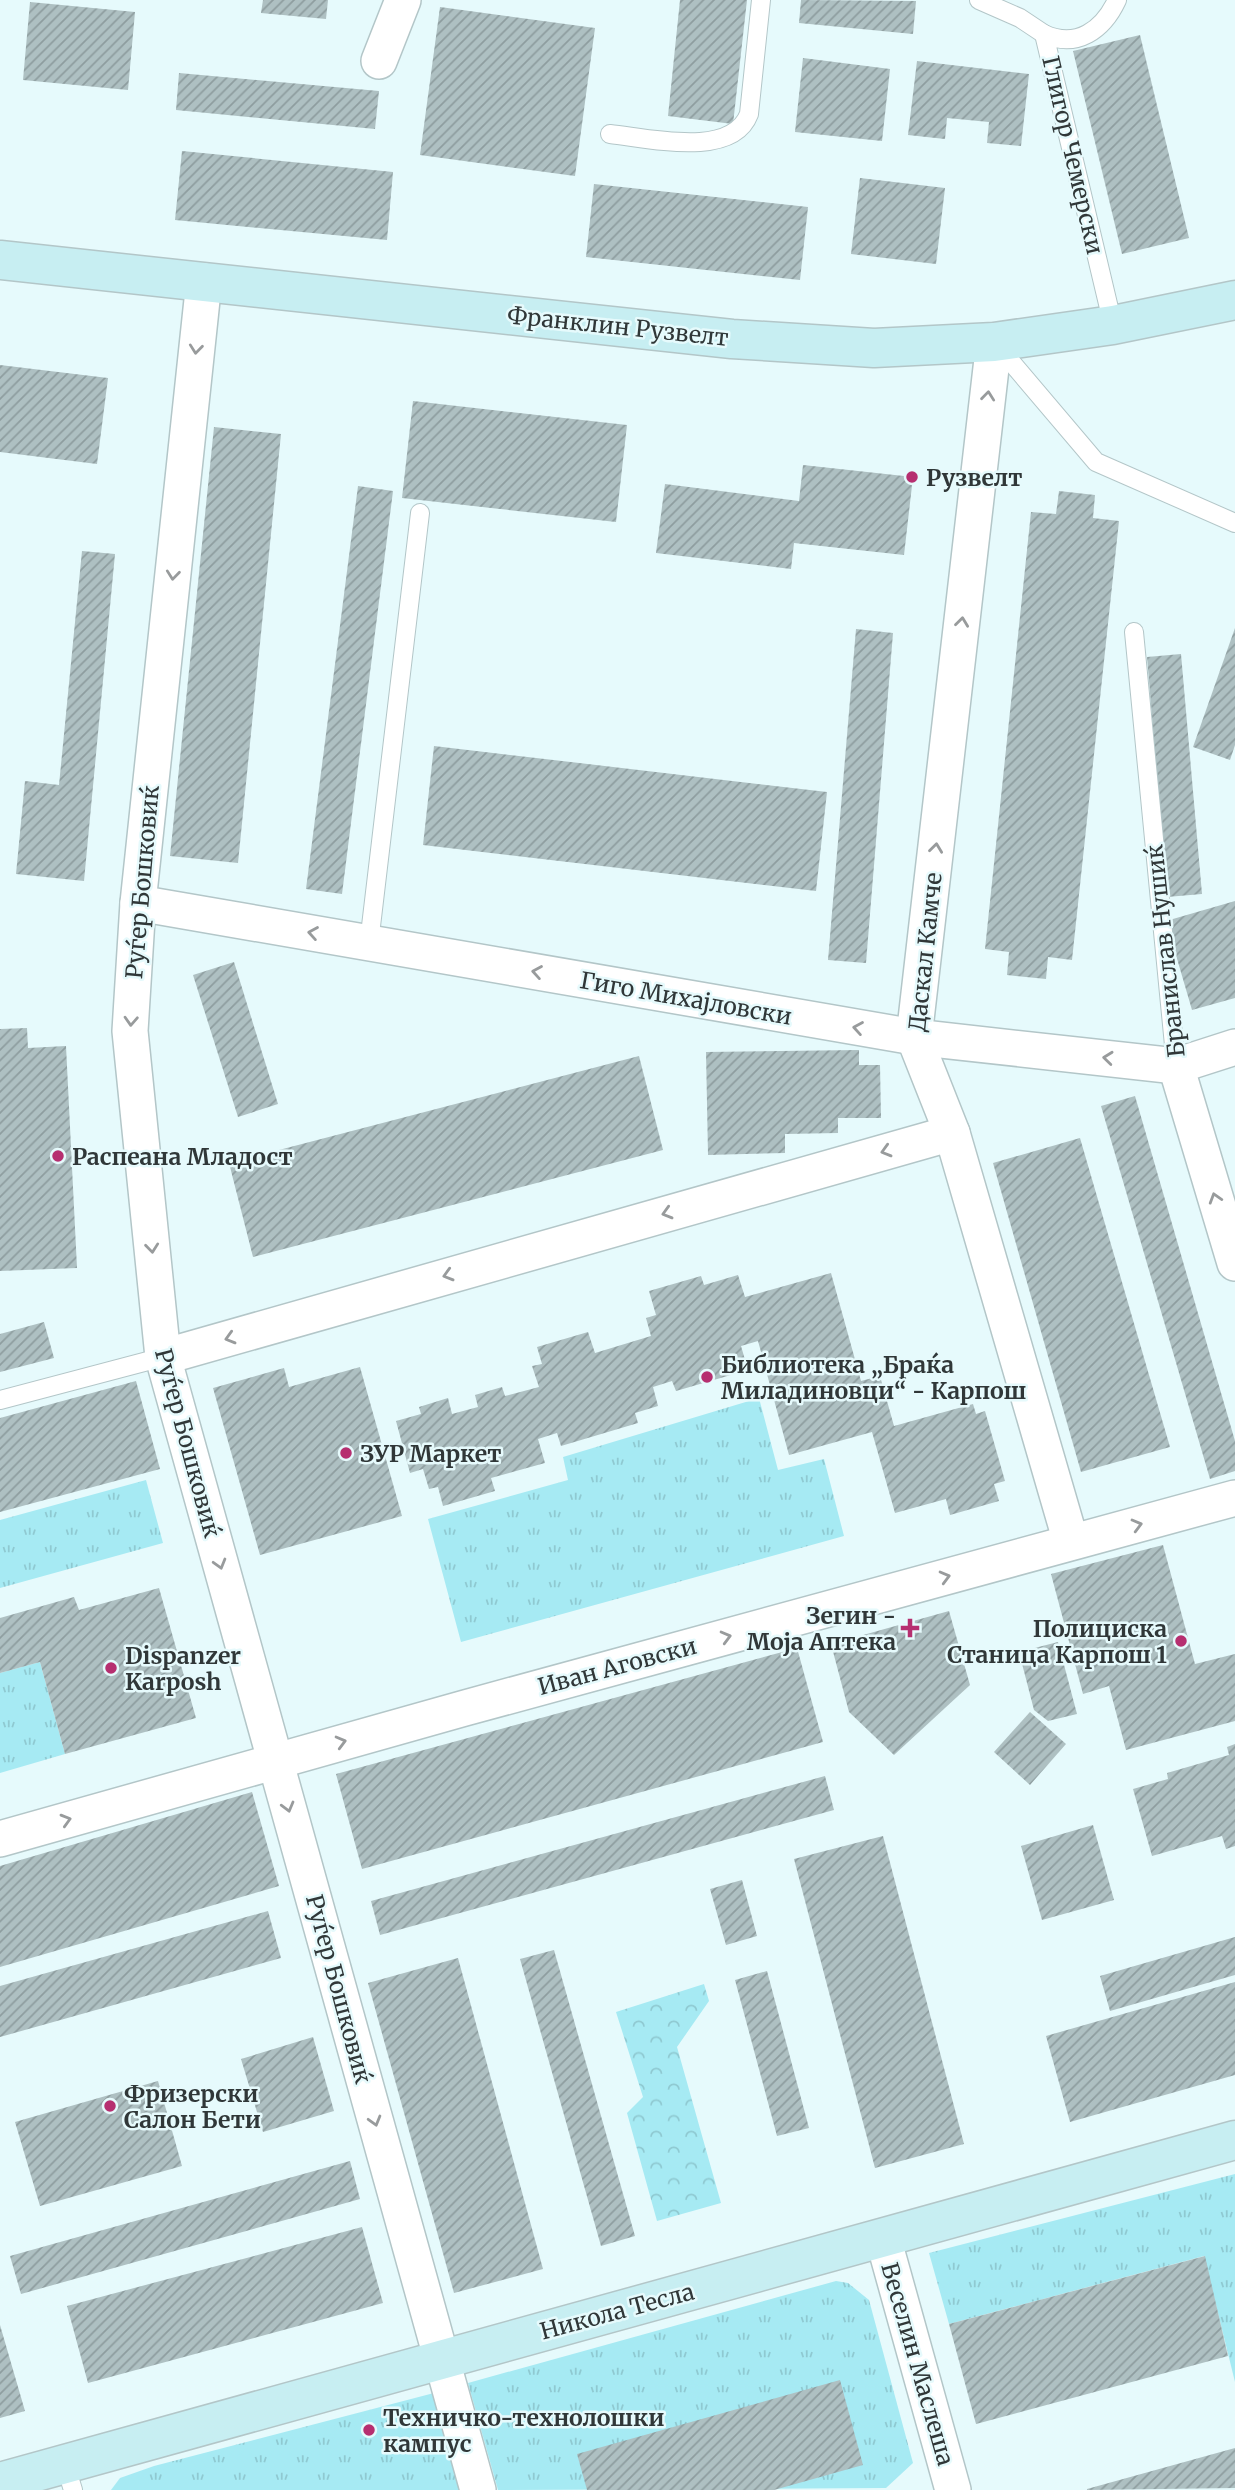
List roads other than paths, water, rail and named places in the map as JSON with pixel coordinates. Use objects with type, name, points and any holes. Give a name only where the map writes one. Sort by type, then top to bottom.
[{"type":"street","points":[[379,61],[403,0]]},
{"type":"street","name":"Франклин Рузвелт","points":[[0,260],[811,345],[874,348],[994,342],[1113,325],[1235,300]]},
{"type":"street","name":"Руѓер Бошковиќ","points":[[204,281],[138,903],[130,1031],[163,1357],[478,2490]]},
{"type":"street","name":"Даскал Камче","points":[[994,342],[914,1037],[952,1133],[1071,1542]]},
{"type":"street","name":"Гиго Михајловски","points":[[138,903],[914,1037],[1176,1066],[1235,1047]]},
{"type":"street","name":"Бранислав Нушиќ","points":[[1176,1066],[1235,1263]]},
{"type":"street","points":[[163,1357],[952,1133]]},
{"type":"street","name":"Иван Аговски","points":[[0,1839],[275,1760],[1235,1498]]},
{"type":"street","name":"Никола Тесла","points":[[0,2482],[69,2477],[441,2360],[1235,2140]]},
{"type":"street","name":"Веселин Маслеша","points":[[883,2238],[953,2490]]},
{"type":"lane","points":[[610,134],[690,142],[714,141],[742,127],[749,114],[761,0]]},
{"type":"lane","points":[[979,0],[1020,18],[1044,34]]},
{"type":"lane","name":"Глигор Чемерски","points":[[1113,325],[1044,34],[1069,40],[1091,33],[1103,24],[1117,0]]},
{"type":"lane","points":[[994,342],[1096,462],[1235,523]]},
{"type":"lane","points":[[369,943],[420,513]]},
{"type":"lane","name":"Бранислав Нушиќ","points":[[1134,632],[1176,1066]]},
{"type":"lane","points":[[0,1400],[163,1357]]},
{"type":"place","name":"Рузвелт","points":[[912,477]]},
{"type":"place","name":"Распеана Младост","points":[[58,1156]]},
{"type":"place","name":"Библиотека „Браќа Миладиновци“ - Карпош","points":[[707,1377]]},
{"type":"place","name":"ЗУР Маркет","points":[[346,1453]]},
{"type":"place","name":"Зегин - Моја Аптека","points":[[910,1628]]},
{"type":"place","name":"Полициска Станица Карпош 1","points":[[1181,1641]]},
{"type":"place","name":"Dispanzer Karposh","points":[[111,1668]]},
{"type":"place","name":"Фризерски Салон Бети","points":[[110,2106]]},
{"type":"place","name":"Техничко-технолошки кампус","points":[[369,2430]]}]
